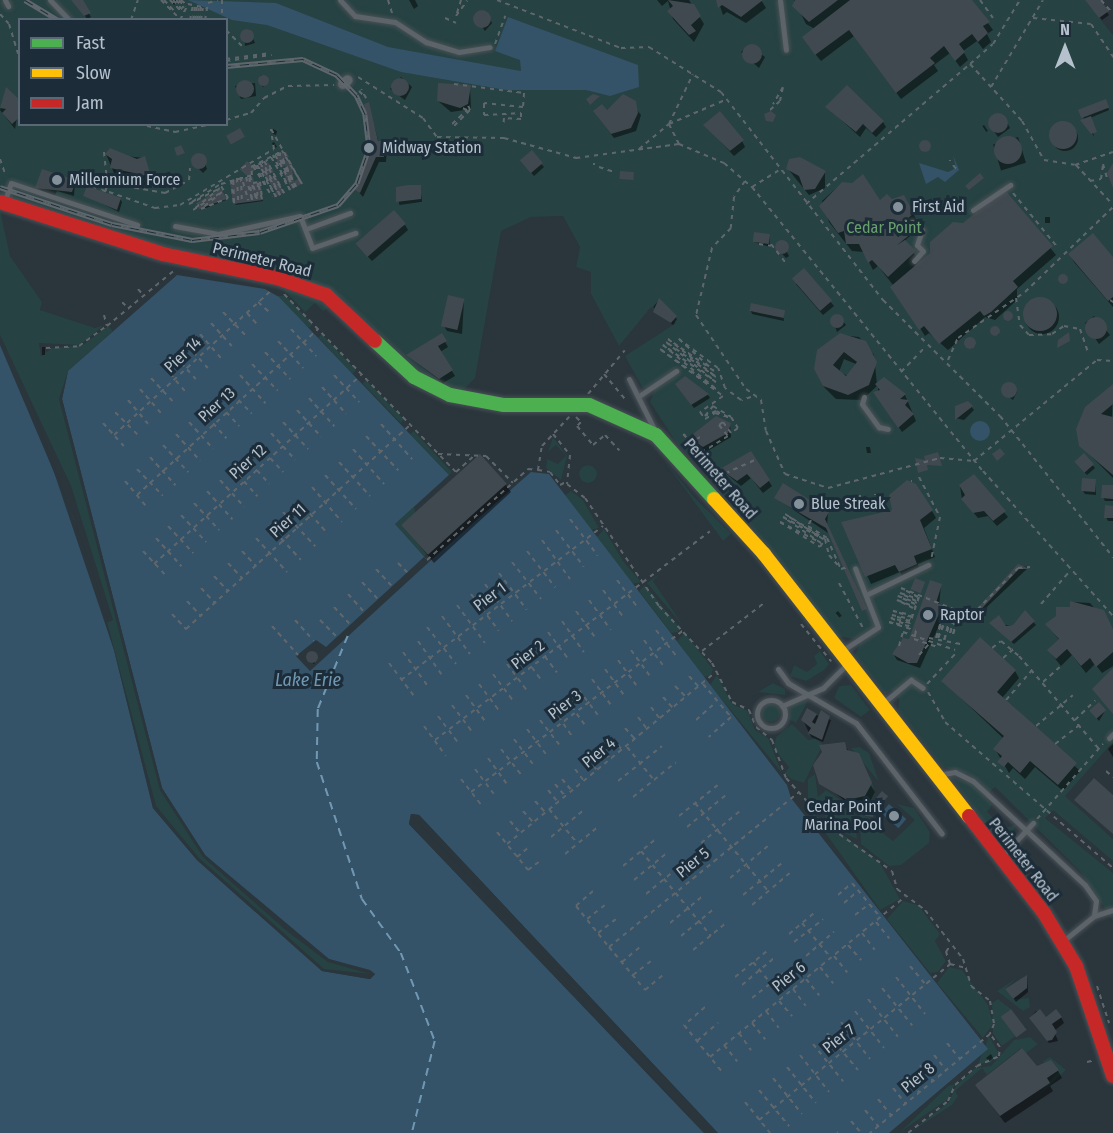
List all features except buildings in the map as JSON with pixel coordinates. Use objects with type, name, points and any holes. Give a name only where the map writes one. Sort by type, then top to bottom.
[{"type":"street","name":"Perimeter Road","points":[[2,202],[163,254],[277,278],[326,295],[414,377],[450,395],[504,405],[618,414],[656,435],[735,519],[839,660],[879,706],[1000,858],[1062,942],[1083,985],[1113,1076]]},
{"type":"lane","points":[[50,0],[67,18]]},
{"type":"lane","points":[[340,0],[355,16],[395,22],[426,42],[459,52],[490,47]]},
{"type":"lane","points":[[780,0],[786,50]]},
{"type":"lane","points":[[2,202],[11,183],[137,225]]},
{"type":"lane","points":[[973,210],[1007,185]]},
{"type":"lane","points":[[306,229],[350,213]]},
{"type":"lane","points":[[175,226],[218,234],[300,216],[312,248],[356,233]]},
{"type":"lane","points":[[902,230],[912,222]]},
{"type":"lane","points":[[914,261],[923,251],[917,245],[922,230]]},
{"type":"lane","points":[[639,396],[676,372]]},
{"type":"lane","points":[[629,379],[656,435]]},
{"type":"lane","points":[[864,397],[862,404],[874,420],[888,429]]},
{"type":"lane","points":[[868,594],[928,565]]},
{"type":"lane","points":[[782,706],[783,720],[776,727],[759,720],[764,702],[782,706],[805,692],[823,688],[839,660],[878,627],[868,594],[853,567]]},
{"type":"lane","points":[[777,669],[805,692],[856,723],[942,834]]},
{"type":"lane","points":[[879,706],[911,680],[923,688]]},
{"type":"lane","points":[[935,776],[965,776],[1028,829],[1085,885],[1096,901],[1094,916]]},
{"type":"lane","points":[[1000,858],[1033,823]]},
{"type":"lane","points":[[1062,942],[1094,916],[1113,910]]},
{"type":"path","points":[[132,18],[138,0]]},
{"type":"path","points":[[162,0],[179,18]]},
{"type":"path","points":[[177,0],[184,7]]},
{"type":"path","points":[[177,0],[184,7],[200,7],[220,0],[222,18]]},
{"type":"path","points":[[388,0],[395,22]]},
{"type":"path","points":[[461,0],[456,16],[467,0]]},
{"type":"path","points":[[497,0],[621,48],[650,47],[721,92],[778,171],[926,347],[948,360],[1014,433],[1113,557]]},
{"type":"path","points":[[980,0],[993,18]]},
{"type":"path","points":[[806,204],[993,44],[1020,0]]},
{"type":"path","points":[[991,87],[1043,0]]},
{"type":"path","points":[[1101,0],[1113,14]]},
{"type":"path","points":[[180,18],[184,7]]},
{"type":"path","points":[[197,18],[200,7]]},
{"type":"path","points":[[197,18],[200,7]]},
{"type":"path","points":[[0,14],[9,24],[18,53]]},
{"type":"path","points":[[490,47],[505,16]]},
{"type":"path","points":[[446,18],[456,23]]},
{"type":"path","points":[[1033,18],[1091,24],[1113,57]]},
{"type":"path","points":[[228,32],[243,47]]},
{"type":"path","points":[[271,54],[239,59],[228,60],[271,54]]},
{"type":"path","points":[[970,64],[1022,122],[1044,160],[1075,165],[1113,152]]},
{"type":"path","points":[[669,124],[693,74]]},
{"type":"path","points":[[228,119],[250,113],[264,98],[288,86],[345,82],[358,76],[423,118],[437,137],[504,138],[576,158],[679,144],[724,163],[752,187],[974,461],[1070,571],[1113,616]]},
{"type":"path","points":[[454,84],[524,93],[524,106],[484,103],[484,115],[521,113],[521,119],[504,118],[503,127]]},
{"type":"path","points":[[770,110],[780,101],[783,87],[773,104]]},
{"type":"path","points":[[639,149],[669,124],[725,100]]},
{"type":"path","points":[[460,107],[467,110],[453,125],[470,110],[468,105]]},
{"type":"path","points":[[669,124],[679,144]]},
{"type":"path","points":[[147,126],[175,132],[204,126]]},
{"type":"path","points":[[219,184],[228,198],[201,209],[222,192],[193,210],[220,188],[189,204],[219,184],[274,149],[271,129],[290,190],[277,153]]},
{"type":"path","points":[[105,152],[108,183],[105,191]]},
{"type":"path","points":[[277,153],[302,184],[277,153]]},
{"type":"path","points":[[75,181],[155,208],[180,205],[219,184],[242,177],[259,162],[277,153]]},
{"type":"path","points":[[0,159],[11,183]]},
{"type":"path","points":[[259,162],[276,197],[259,162]]},
{"type":"path","points":[[259,162],[281,194],[259,162]]},
{"type":"path","points":[[1090,181],[1101,179],[1103,164],[1107,178]]},
{"type":"path","points":[[948,360],[958,338],[1016,297],[1113,206],[1075,165]]},
{"type":"path","points":[[599,167],[614,172]]},
{"type":"path","points":[[108,183],[165,193],[189,180],[190,168]]},
{"type":"path","points":[[752,187],[778,171]]},
{"type":"path","points":[[242,177],[242,202],[242,177]]},
{"type":"path","points":[[242,177],[234,203],[242,177]]},
{"type":"path","points":[[242,177],[249,201],[242,177]]},
{"type":"path","points":[[242,177],[253,183],[260,182],[262,199],[258,183],[257,199],[253,183]]},
{"type":"path","points":[[242,177],[254,200],[253,183]]},
{"type":"path","points":[[745,181],[734,197],[730,228],[712,248],[696,315],[746,390],[761,400],[766,431],[786,474],[828,488],[940,458],[974,461],[1014,433],[1098,360],[1113,361]]},
{"type":"path","points":[[1007,185],[1058,248]]},
{"type":"path","points":[[759,244],[771,245],[785,261]]},
{"type":"path","points":[[46,348],[79,346],[107,326],[169,273],[187,268]]},
{"type":"path","points":[[268,286],[274,288],[318,329],[456,472],[475,455]]},
{"type":"path","name":"Pier 14","points":[[114,435],[274,288]]},
{"type":"path","points":[[138,289],[144,295]]},
{"type":"path","points":[[1016,297],[1020,325],[1029,335],[1052,334],[1064,326],[1080,329],[1088,352]]},
{"type":"path","points":[[122,302],[128,308]]},
{"type":"path","points":[[258,302],[269,312]]},
{"type":"path","points":[[223,312],[245,335]]},
{"type":"path","points":[[246,312],[257,324]]},
{"type":"path","points":[[104,315],[107,326]]},
{"type":"path","points":[[211,323],[232,346]]},
{"type":"path","points":[[291,329],[316,356]]},
{"type":"path","name":"Pier 13","points":[[137,495],[318,329]]},
{"type":"path","points":[[200,334],[222,358]]},
{"type":"path","points":[[751,397],[741,400],[725,388],[718,368],[679,339],[714,371],[668,339],[716,377],[666,342],[716,382],[663,345],[716,389],[660,349],[723,396],[700,412],[705,419],[715,413],[728,417],[716,411],[705,416],[714,406],[731,417],[738,428],[731,433],[723,422],[719,425],[728,436],[702,452],[717,477],[757,459]]},
{"type":"path","points":[[278,340],[303,368]]},
{"type":"path","points":[[187,345],[208,368]]},
{"type":"path","points":[[901,372],[926,347]]},
{"type":"path","points":[[538,470],[542,446],[580,410],[604,374],[625,350]]},
{"type":"path","points":[[265,352],[290,379]]},
{"type":"path","points":[[175,356],[196,379]]},
{"type":"path","points":[[252,364],[278,391]]},
{"type":"path","points":[[164,367],[185,391]]},
{"type":"path","points":[[604,374],[627,401]]},
{"type":"path","points":[[240,375],[265,403]]},
{"type":"path","points":[[334,375],[359,402]]},
{"type":"path","name":"Pier 12","points":[[154,564],[362,375]]},
{"type":"path","points":[[151,378],[173,402]]},
{"type":"path","points":[[226,387],[252,414]]},
{"type":"path","points":[[322,387],[346,414]]},
{"type":"path","points":[[140,389],[161,412]]},
{"type":"path","points":[[214,399],[239,426]]},
{"type":"path","points":[[309,399],[334,426]]},
{"type":"path","points":[[128,400],[148,424]]},
{"type":"path","points":[[201,410],[226,438]]},
{"type":"path","points":[[297,410],[321,437]]},
{"type":"path","points":[[580,410],[593,446],[605,435],[619,450]]},
{"type":"path","points":[[115,412],[138,435]]},
{"type":"path","points":[[189,422],[213,449]]},
{"type":"path","points":[[283,422],[308,449]]},
{"type":"path","points":[[103,423],[124,446]]},
{"type":"path","points":[[381,424],[412,459]]},
{"type":"path","name":"Pier 11","points":[[172,614],[186,629],[410,425]]},
{"type":"path","points":[[271,433],[295,460]]},
{"type":"path","points":[[176,434],[200,460]]},
{"type":"path","points":[[553,434],[570,455],[567,482],[702,651],[717,671],[732,702],[749,710],[756,727],[772,740],[772,753],[799,792],[832,829],[884,864],[905,897],[918,903],[951,944],[966,968],[971,986],[990,1000],[994,1024],[990,1034],[1000,1047],[999,1056],[977,1066],[955,1085],[948,1101],[908,1133]]},
{"type":"path","points":[[700,437],[693,441],[683,434],[701,452]]},
{"type":"path","points":[[366,436],[398,470]]},
{"type":"path","points":[[258,445],[283,472]]},
{"type":"path","points":[[163,446],[188,472]]},
{"type":"path","points":[[353,449],[384,484]]},
{"type":"path","points":[[438,454],[475,455],[493,461],[513,483]]},
{"type":"path","points":[[150,457],[175,485]]},
{"type":"path","points":[[245,457],[269,484]]},
{"type":"path","points":[[339,462],[370,496]]},
{"type":"path","points":[[232,468],[257,496]]},
{"type":"path","points":[[137,469],[163,496]]},
{"type":"path","points":[[427,560],[528,469],[550,472],[560,485],[567,482]]},
{"type":"path","points":[[325,475],[356,509]]},
{"type":"path","points":[[919,477],[940,517],[938,546],[928,565]]},
{"type":"path","points":[[220,480],[244,507]]},
{"type":"path","points":[[125,481],[148,508]]},
{"type":"path","points":[[312,487],[342,522]]},
{"type":"path","points":[[207,491],[232,519]]},
{"type":"path","points":[[298,500],[328,534]]},
{"type":"path","points":[[194,503],[219,530]]},
{"type":"path","points":[[284,512],[315,546]]},
{"type":"path","points":[[785,514],[825,537],[820,547],[780,522],[821,543],[783,517],[823,539],[785,514]]},
{"type":"path","points":[[181,515],[206,542]]},
{"type":"path","points":[[570,519],[598,556]]},
{"type":"path","points":[[811,520],[809,524],[825,537],[841,569],[853,567]]},
{"type":"path","points":[[269,525],[301,560]]},
{"type":"path","points":[[168,526],[193,553]]},
{"type":"path","name":"Pier 1","points":[[401,680],[603,526]]},
{"type":"path","points":[[555,530],[584,567]]},
{"type":"path","name":"Pier 2","points":[[435,740],[710,531]]},
{"type":"path","points":[[156,538],[181,566]]},
{"type":"path","points":[[256,538],[286,572]]},
{"type":"path","points":[[542,540],[570,579]]},
{"type":"path","points":[[242,550],[256,566]]},
{"type":"path","points":[[143,551],[167,577]]},
{"type":"path","points":[[527,551],[555,587]]},
{"type":"path","points":[[512,562],[541,599]]},
{"type":"path","points":[[228,563],[242,578]]},
{"type":"path","points":[[399,563],[407,572]]},
{"type":"path","points":[[917,602],[898,596],[953,609],[971,616],[1018,568],[1030,567]]},
{"type":"path","points":[[376,569],[392,586]]},
{"type":"path","points":[[1041,604],[1070,571]]},
{"type":"path","points":[[499,573],[527,610]]},
{"type":"path","points":[[214,576],[228,591]]},
{"type":"path","points":[[617,580],[639,609]]},
{"type":"path","points":[[362,582],[378,599]]},
{"type":"path","points":[[839,583],[865,636]]},
{"type":"path","points":[[485,584],[512,621]]},
{"type":"path","points":[[201,588],[214,603]]},
{"type":"path","points":[[603,590],[625,619]]},
{"type":"path","points":[[917,602],[901,591],[917,602]]},
{"type":"path","points":[[348,594],[364,612]]},
{"type":"path","points":[[471,594],[499,631]]},
{"type":"path","points":[[589,600],[611,630]]},
{"type":"path","points":[[187,601],[201,616]]},
{"type":"path","points":[[911,618],[917,602]]},
{"type":"path","points":[[702,651],[764,603]]},
{"type":"path","points":[[457,605],[485,643]]},
{"type":"path","points":[[334,607],[350,624]]},
{"type":"path","points":[[911,618],[894,609],[911,618]]},
{"type":"path","points":[[953,609],[934,637],[953,609]]},
{"type":"path","points":[[953,609],[952,634],[953,609]]},
{"type":"path","points":[[953,609],[944,640],[953,609]]},
{"type":"path","points":[[576,611],[597,640]]},
{"type":"path","points":[[442,616],[470,654]]},
{"type":"path","points":[[911,618],[891,616],[909,625],[889,622],[916,631],[914,639],[937,647]]},
{"type":"path","points":[[295,620],[314,641]]},
{"type":"path","points":[[320,620],[337,637]]},
{"type":"path","points":[[798,620],[839,660]]},
{"type":"path","points":[[562,621],[584,652]]},
{"type":"path","points":[[272,626],[298,655]]},
{"type":"path","points":[[427,627],[456,664]]},
{"type":"path","points":[[656,630],[676,656]]},
{"type":"path","name":"Pier 3","points":[[471,792],[684,630]]},
{"type":"path","points":[[548,632],[570,661]]},
{"type":"path","points":[[899,646],[903,632],[956,652],[923,688],[945,722],[1113,868]]},
{"type":"path","points":[[928,638],[960,644]]},
{"type":"path","points":[[418,640],[442,675]]},
{"type":"path","points":[[644,640],[663,665]]},
{"type":"path","points":[[992,648],[1001,641],[1012,650],[1043,682],[1099,749]]},
{"type":"path","points":[[534,642],[557,672]]},
{"type":"path","points":[[920,655],[929,644]]},
{"type":"path","points":[[1003,658],[1016,646]]},
{"type":"path","points":[[631,650],[650,676]]},
{"type":"path","points":[[403,652],[427,685]]},
{"type":"path","points":[[521,653],[543,682]]},
{"type":"path","points":[[618,660],[636,685]]},
{"type":"path","points":[[389,663],[414,696]]},
{"type":"path","points":[[507,664],[529,693]]},
{"type":"path","points":[[1043,682],[1061,666]]},
{"type":"path","points":[[605,669],[624,695]]},
{"type":"path","points":[[1006,700],[1032,670]]},
{"type":"path","name":"Pier 4","points":[[507,844],[717,671]]},
{"type":"path","points":[[493,674],[515,703]]},
{"type":"path","points":[[689,676],[699,687]]},
{"type":"path","points":[[591,679],[611,705]]},
{"type":"path","points":[[479,684],[501,713]]},
{"type":"path","points":[[702,684],[731,717],[709,736]]},
{"type":"path","points":[[675,686],[686,698]]},
{"type":"path","points":[[579,690],[598,715]]},
{"type":"path","points":[[1036,726],[1073,694]]},
{"type":"path","points":[[466,695],[488,724]]},
{"type":"path","points":[[663,697],[673,708]]},
{"type":"path","points":[[566,699],[585,725]]},
{"type":"path","points":[[696,720],[717,701]]},
{"type":"path","points":[[1075,720],[1095,701]]},
{"type":"path","points":[[452,705],[474,734]]},
{"type":"path","points":[[651,707],[660,719]]},
{"type":"path","points":[[553,709],[571,735]]},
{"type":"path","points":[[438,716],[460,745]]},
{"type":"path","points":[[638,717],[648,729]]},
{"type":"path","points":[[540,720],[559,744]]},
{"type":"path","points":[[1055,744],[1079,725]]},
{"type":"path","points":[[424,726],[446,756]]},
{"type":"path","points":[[625,728],[635,739]]},
{"type":"path","points":[[527,729],[546,754]]},
{"type":"path","points":[[1033,823],[1111,736]]},
{"type":"path","points":[[612,738],[622,750]]},
{"type":"path","points":[[514,739],[533,764]]},
{"type":"path","points":[[627,746],[654,780]]},
{"type":"path","points":[[618,781],[662,746]]},
{"type":"path","points":[[600,747],[610,760]]},
{"type":"path","points":[[501,749],[521,775]]},
{"type":"path","points":[[488,758],[507,784]]},
{"type":"path","points":[[587,759],[597,770]]},
{"type":"path","points":[[633,797],[676,762]]},
{"type":"path","points":[[475,769],[494,794]]},
{"type":"path","points":[[575,769],[584,781]]},
{"type":"path","points":[[1106,771],[1113,777]]},
{"type":"path","points":[[461,779],[481,805]]},
{"type":"path","points":[[562,779],[572,791]]},
{"type":"path","points":[[555,784],[565,796]]},
{"type":"path","points":[[679,816],[719,784]]},
{"type":"path","points":[[548,790],[558,802]]},
{"type":"path","name":"Pier 5","points":[[609,947],[799,792]]},
{"type":"path","points":[[687,827],[727,794]]},
{"type":"path","points":[[536,801],[545,812]]},
{"type":"path","points":[[695,803],[768,891]]},
{"type":"path","points":[[549,809],[577,843]]},
{"type":"path","points":[[551,837],[585,809]]},
{"type":"path","points":[[701,843],[741,810]]},
{"type":"path","points":[[523,811],[533,823]]},
{"type":"path","points":[[510,821],[520,833]]},
{"type":"path","points":[[565,854],[599,826]]},
{"type":"path","points":[[497,832],[528,870],[540,861]]},
{"type":"path","points":[[623,866],[657,838]]},
{"type":"path","points":[[730,878],[769,845]]},
{"type":"path","points":[[518,857],[529,847]]},
{"type":"path","points":[[641,851],[711,936]]},
{"type":"path","points":[[634,880],[668,852]]},
{"type":"path","points":[[743,895],[783,862]]},
{"type":"path","points":[[646,894],[680,866]]},
{"type":"path","points":[[752,905],[790,872]]},
{"type":"path","points":[[838,895],[852,883],[880,918]]},
{"type":"path","points":[[593,891],[576,906],[609,947],[645,990],[663,975]]},
{"type":"path","points":[[844,903],[858,891]]},
{"type":"path","points":[[670,923],[704,895]]},
{"type":"path","name":"Pier 6","points":[[710,1057],[905,897]]},
{"type":"path","points":[[587,919],[606,904]]},
{"type":"path","points":[[855,915],[869,904]]},
{"type":"path","points":[[681,936],[715,908]]},
{"type":"path","points":[[789,934],[816,911]]},
{"type":"path","points":[[598,933],[616,919]]},
{"type":"path","points":[[794,942],[823,919]]},
{"type":"path","points":[[876,922],[889,938]]},
{"type":"path","points":[[693,950],[726,923]]},
{"type":"path","points":[[802,923],[847,972]]},
{"type":"path","points":[[806,956],[834,932]]},
{"type":"path","points":[[862,933],[874,950]]},
{"type":"path","points":[[951,944],[946,952],[950,964],[966,968]]},
{"type":"path","points":[[848,945],[861,960]]},
{"type":"path","points":[[622,962],[640,947]]},
{"type":"path","points":[[735,977],[767,951]]},
{"type":"path","points":[[742,985],[774,958]]},
{"type":"path","points":[[633,975],[652,960]]},
{"type":"path","points":[[753,962],[792,1016]]},
{"type":"path","name":"Pier 7","points":[[759,1120],[950,964]]},
{"type":"path","points":[[910,966],[925,984]]},
{"type":"path","points":[[820,967],[833,983]]},
{"type":"path","points":[[752,998],[785,972]]},
{"type":"path","points":[[896,977],[925,1014]]},
{"type":"path","points":[[806,979],[819,995]]},
{"type":"path","points":[[882,988],[912,1025]]},
{"type":"path","points":[[794,989],[806,1006]]},
{"type":"path","points":[[868,999],[898,1036]]},
{"type":"path","points":[[705,1007],[684,1025],[723,1072]]},
{"type":"path","points":[[766,1011],[779,1028]]},
{"type":"path","points":[[855,1011],[884,1048]]},
{"type":"path","points":[[841,1022],[870,1059]]},
{"type":"path","points":[[697,1041],[718,1023]]},
{"type":"path","points":[[752,1023],[765,1039]]},
{"type":"path","points":[[738,1033],[751,1050]]},
{"type":"path","points":[[826,1033],[858,1070]]},
{"type":"path","name":"Pier 8","points":[[870,1133],[990,1034]]},
{"type":"path","points":[[947,1043],[960,1059]]},
{"type":"path","points":[[813,1044],[843,1081]]},
{"type":"path","points":[[724,1045],[737,1061]]},
{"type":"path","points":[[934,1054],[946,1070]]},
{"type":"path","points":[[800,1055],[829,1092]]},
{"type":"path","points":[[920,1065],[933,1081]]},
{"type":"path","points":[[787,1067],[816,1103]]},
{"type":"path","points":[[906,1077],[920,1092]]},
{"type":"path","points":[[773,1078],[802,1114]]},
{"type":"path","points":[[892,1088],[906,1104]]},
{"type":"path","points":[[759,1090],[789,1126]]},
{"type":"path","points":[[879,1099],[891,1115]]},
{"type":"path","points":[[745,1102],[770,1133]]},
{"type":"path","points":[[865,1110],[878,1126]]},
{"type":"path","points":[[851,1121],[861,1133]]},
{"type":"green space","name":"Cedar Point","points":[[0,0],[1085,0],[1113,35],[1113,742],[1065,796],[1113,839],[1113,861],[1053,810],[1045,818],[1113,873],[1113,921],[1080,871],[995,787],[989,792],[969,774],[943,767],[898,710],[899,699],[892,690],[885,694],[855,655],[860,644],[856,639],[836,636],[748,521],[676,442],[650,402],[654,391],[642,387],[625,356],[676,323],[651,307],[619,346],[591,294],[591,272],[576,267],[580,247],[563,216],[531,217],[501,231],[475,378],[462,391],[447,387],[425,376],[340,296],[300,277],[140,241],[0,194]]},
{"type":"green space","points":[[0,210],[10,256],[42,302],[40,310],[95,328],[104,325],[80,345],[39,343],[41,356],[52,348],[83,345],[108,326],[113,331],[68,371],[62,399],[162,788],[375,974],[370,979],[322,971],[197,860],[153,808],[106,623],[113,620],[71,486],[0,335]]},
{"type":"green space","points":[[283,289],[299,290],[329,307],[323,311],[315,303],[305,312]]},
{"type":"green space","points":[[272,296],[286,296],[313,324],[309,328]]},
{"type":"green space","points":[[322,334],[356,371],[352,374],[318,337]]},
{"type":"green space","points":[[366,380],[404,420],[401,423],[362,383]]},
{"type":"green space","points":[[414,431],[452,472],[449,475],[410,434]]},
{"type":"green space","points":[[553,437],[567,456],[561,480],[546,468],[547,459],[558,464],[566,456],[556,445],[548,452]]},
{"type":"green space","points":[[662,458],[694,497],[731,534],[723,541]]},
{"type":"green space","points":[[588,465],[594,468],[597,474],[594,480],[588,483],[582,480],[579,474],[582,468]]},
{"type":"green space","points":[[571,491],[583,500],[599,528],[591,530],[565,495]]},
{"type":"green space","points":[[414,507],[427,553],[424,557],[395,524]]},
{"type":"green space","points":[[604,529],[623,561],[641,582],[633,584],[597,537]]},
{"type":"green space","points":[[659,574],[653,581],[684,627],[647,583]]},
{"type":"green space","points":[[645,585],[680,628],[678,632],[671,633],[639,591]]},
{"type":"green space","points":[[685,633],[713,669],[711,675],[704,677],[677,641]]},
{"type":"green space","points":[[820,651],[829,664],[824,670],[806,681],[790,676],[794,665],[807,672],[817,664],[814,656]]},
{"type":"green space","points":[[717,675],[732,704],[748,711],[755,730],[768,738],[782,773],[710,685]]},
{"type":"green space","points":[[773,683],[785,689],[785,695],[758,692]]},
{"type":"green space","points":[[851,685],[870,710],[861,717],[834,698],[839,686]]},
{"type":"green space","points":[[803,699],[808,701],[796,723],[789,719],[790,706]]},
{"type":"green space","points":[[771,704],[777,707],[780,713],[777,719],[771,722],[765,719],[762,713],[765,707]]},
{"type":"green space","points":[[792,724],[808,740],[815,739],[807,732],[823,744],[804,783],[791,779],[785,773],[789,767],[774,749],[776,737]]},
{"type":"green space","points":[[860,747],[869,753],[879,782],[851,748]]},
{"type":"green space","points":[[815,774],[818,797],[826,790],[852,808],[808,801],[808,779]]},
{"type":"green space","points":[[870,775],[875,793],[871,802],[858,805],[854,799],[867,792]]},
{"type":"green space","points":[[950,776],[974,784],[992,805],[987,812],[1004,828],[1016,825],[1009,840],[991,830]]},
{"type":"green space","points":[[819,803],[854,812],[857,839],[831,827],[819,806],[812,808]]},
{"type":"green space","points":[[873,804],[878,807],[867,807],[862,815],[875,820],[875,827],[893,841],[915,820],[897,804],[914,808],[930,832],[929,843],[901,865],[889,866],[861,844],[859,809]]},
{"type":"green space","points":[[810,811],[879,861],[900,899],[880,910]]},
{"type":"green space","points":[[903,901],[918,905],[940,934],[935,941],[946,961],[938,972],[930,973],[887,919]]},
{"type":"green space","points":[[949,967],[962,970],[988,1005],[993,1024],[983,1038],[937,983]]},
{"type":"green space","points":[[1018,977],[1005,989],[1013,999],[1029,998],[1030,1007],[1023,1011],[997,991]]},
{"type":"green space","points":[[998,999],[1011,1009],[1001,1017],[1017,1035],[1002,1046],[993,1034],[992,1003]]},
{"type":"green space","points":[[989,1036],[999,1054],[990,1063],[978,1064]]},
{"type":"green space","points":[[1030,1037],[1038,1044],[1026,1053],[1021,1048],[987,1075],[982,1068],[955,1091],[958,1096],[952,1105],[909,1133],[949,1102],[956,1086],[975,1068],[991,1066],[1014,1040]]},
{"type":"green space","points":[[1050,1057],[1066,1070],[1036,1098],[1059,1070],[1042,1062]]},
{"type":"green space","points":[[955,1084],[948,1099],[899,1133],[948,1086]]},
{"type":"water","points":[[188,0],[276,3],[388,47],[521,71],[520,60],[495,51],[508,17],[638,65],[639,87],[610,96],[586,90],[506,90],[401,72],[267,25],[228,18]]},
{"type":"water","points":[[953,155],[959,170],[945,182],[938,177],[926,184],[919,163],[948,172],[956,168]]},
{"type":"water","name":"Lake Erie","points":[[177,275],[265,289],[279,297],[449,475],[395,524],[429,562],[531,472],[549,474],[787,785],[791,798],[988,1049],[889,1133],[718,1133],[419,815],[411,814],[409,824],[704,1133],[0,1133],[0,345],[73,517],[114,650],[153,808],[197,860],[322,971],[370,979],[375,974],[329,959],[289,929],[205,855],[162,788],[62,399],[68,371]]},
{"type":"water","points":[[976,421],[984,421],[990,427],[990,435],[984,441],[976,441],[970,435],[970,427]]},
{"type":"water","name":"Cedar Point Marina Pool","points":[[889,804],[906,819],[898,828],[881,813]]},
{"type":"pier","points":[[68,371],[62,399],[162,788],[205,855],[329,959],[370,970],[375,974],[370,979],[322,971],[197,860],[153,808],[114,650],[29,398],[95,577],[156,806],[199,858],[324,969],[371,974],[328,962],[287,931],[203,857],[160,790],[59,399]]},
{"type":"pier","points":[[424,557],[429,562],[310,671],[296,656],[316,640],[326,647]]},
{"type":"pier","points":[[411,814],[419,815],[718,1133],[412,816],[704,1133],[409,824]]},
{"type":"ferry route","points":[[348,636],[318,709],[317,762],[362,899],[401,953],[435,1041],[412,1133]]},
{"type":"railway","points":[[25,0],[55,18]]},
{"type":"railway","points":[[0,187],[112,224],[192,240],[260,232],[338,205],[357,183],[369,148],[365,114],[356,95],[337,75],[303,59],[228,66]]},
{"type":"traffic: fast","points":[[375,341],[414,377],[450,395],[504,405],[589,405],[656,435],[714,499]]},
{"type":"traffic: slow","points":[[714,499],[764,554],[969,816]]},
{"type":"traffic: jam","points":[[0,202],[163,254],[277,278],[326,295],[375,341]]},
{"type":"traffic: jam","points":[[969,816],[1044,913],[1076,966],[1113,1076]]},
{"type":"place","name":"Midway Station","points":[[369,148]]},
{"type":"place","name":"Millennium Force","points":[[57,180]]},
{"type":"place","name":"First Aid","points":[[898,207]]},
{"type":"place","name":"Blue Streak","points":[[799,504]]},
{"type":"place","name":"Raptor","points":[[928,615]]},
{"type":"place","name":"Cedar Point Marina Pool","points":[[894,816]]}]
